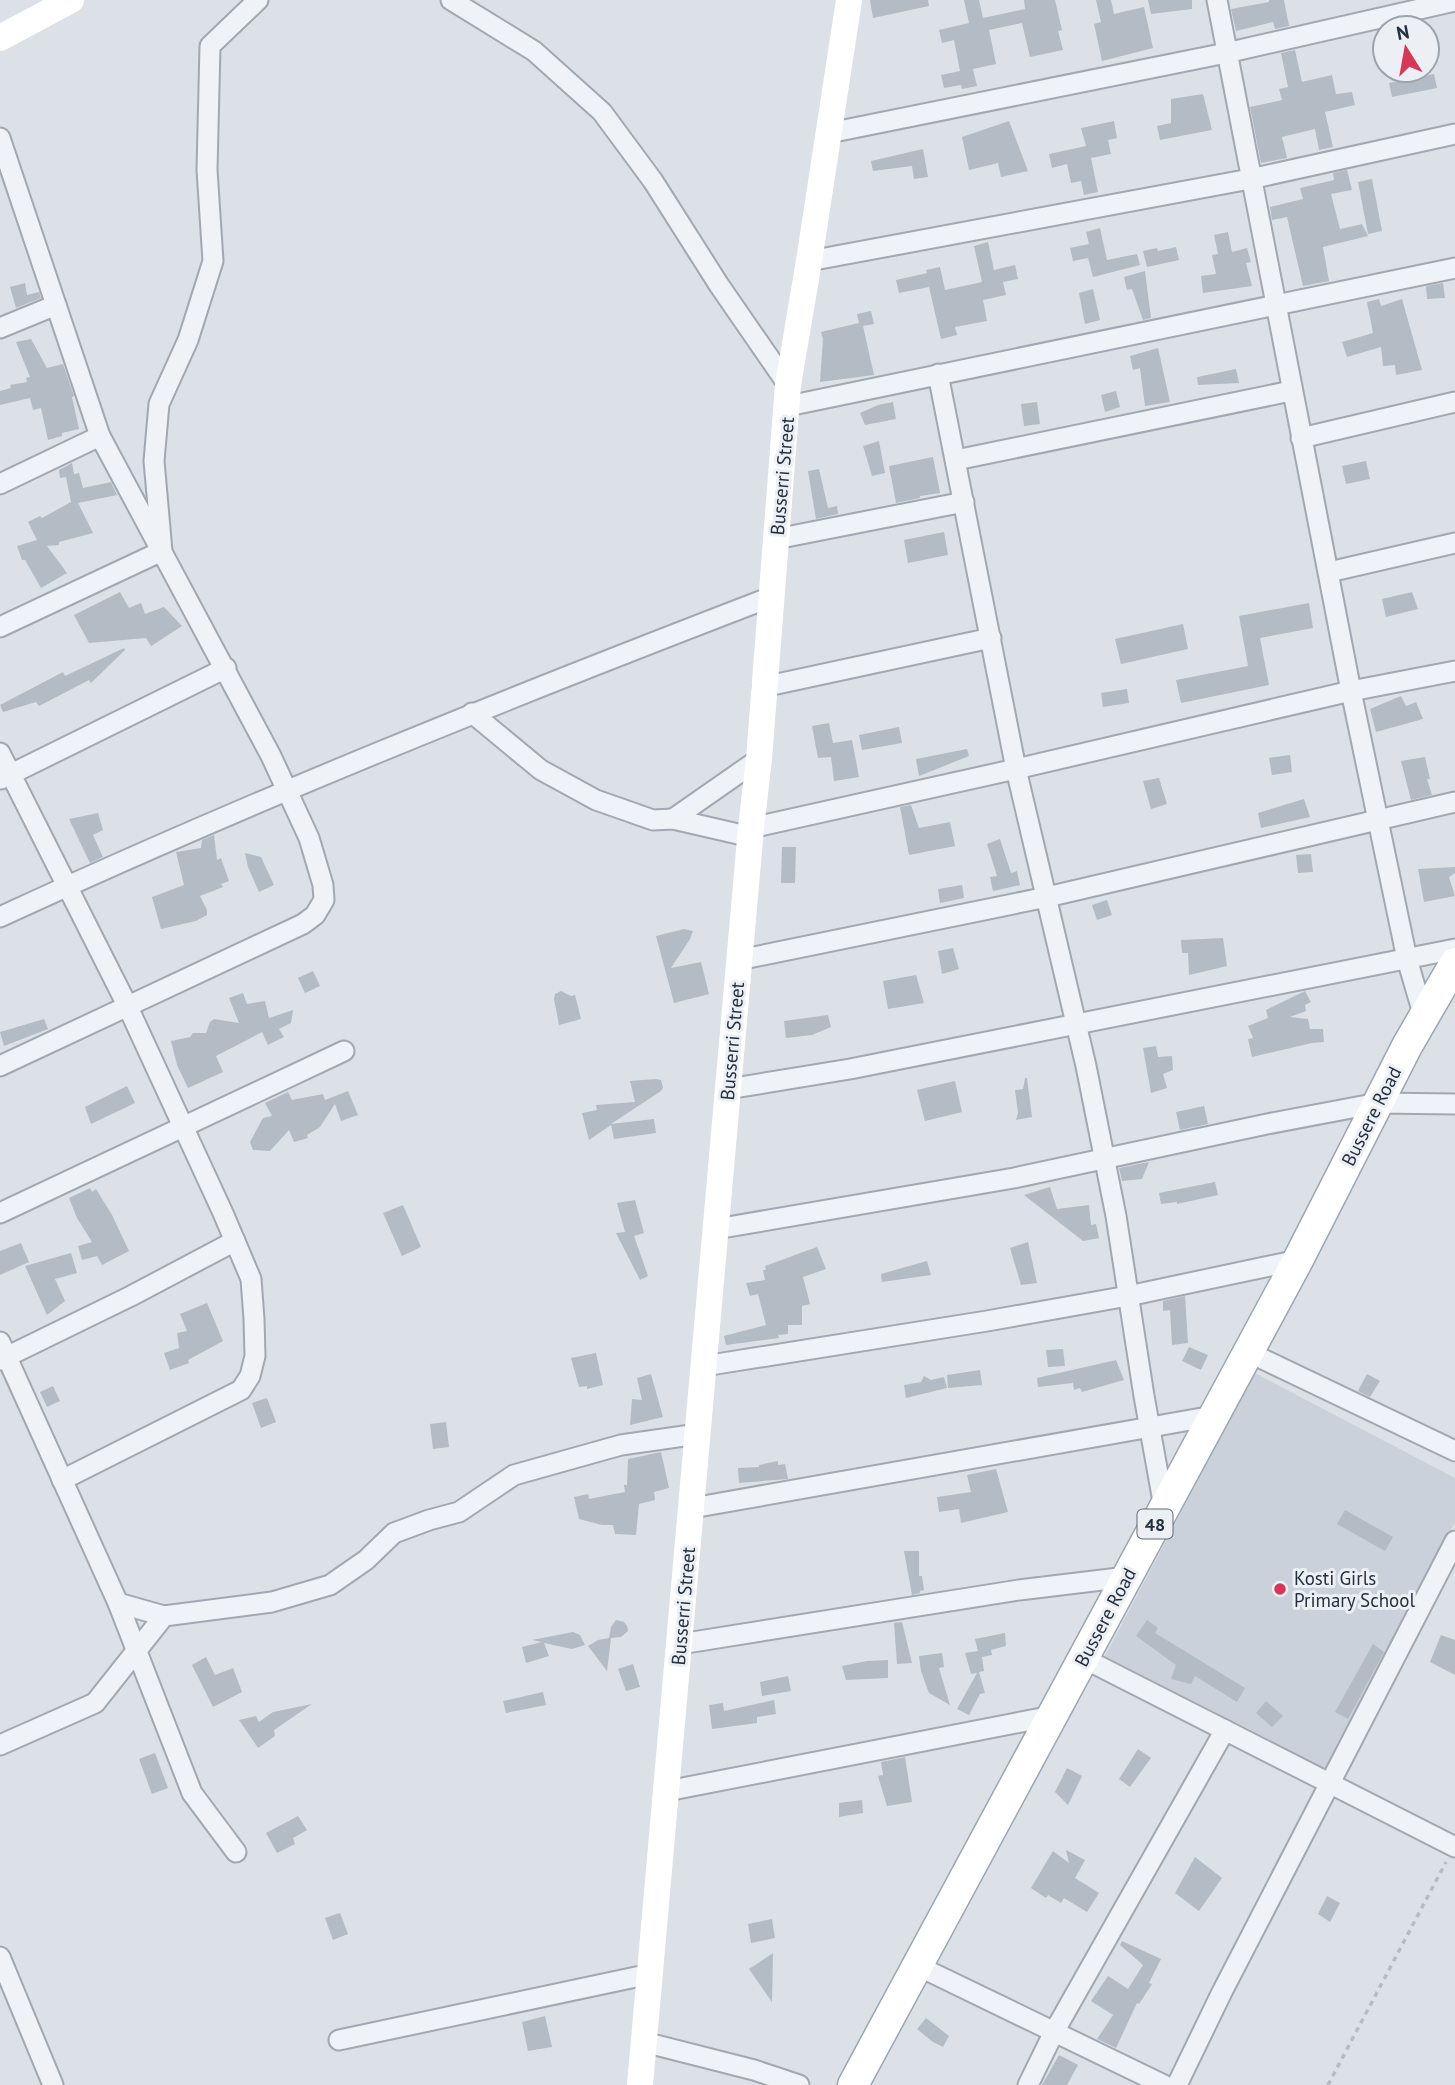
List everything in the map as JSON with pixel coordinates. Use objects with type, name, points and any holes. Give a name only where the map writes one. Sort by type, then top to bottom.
[{"type":"main road","points":[[0,38],[71,0]]},
{"type":"main road","name":"Busserri Street","points":[[637,2084],[644,2042],[667,1791],[759,759],[788,395],[849,0]]},
{"type":"main road","name":"Bussere Road","points":[[853,2085],[1298,1260],[1423,1017],[1455,962]]},
{"type":"street","points":[[162,551],[154,461],[159,404],[188,340],[213,261],[207,170],[210,46],[258,0]]},
{"type":"street","points":[[451,0],[534,51],[602,112],[653,181],[788,395],[938,374],[1455,268]]},
{"type":"street","points":[[1217,0],[1350,691],[1407,959],[1423,1017]]},
{"type":"street","points":[[829,133],[1226,53],[1455,1]]},
{"type":"street","points":[[809,261],[1250,179],[1455,134]]},
{"type":"street","points":[[0,138],[6,181],[56,305],[100,436],[271,756],[309,838],[323,885],[324,900],[315,915],[281,936],[0,1066]]},
{"type":"street","points":[[0,328],[56,305]]},
{"type":"street","points":[[938,374],[1016,769],[1076,1025],[1116,1216],[1164,1507]]},
{"type":"street","points":[[956,460],[1292,391]]},
{"type":"street","points":[[1301,438],[1455,402]]},
{"type":"street","points":[[0,484],[100,436]]},
{"type":"street","points":[[776,539],[964,502]]},
{"type":"street","points":[[1329,572],[1455,543]]},
{"type":"street","points":[[0,627],[162,551]]},
{"type":"street","points":[[0,917],[66,886],[472,713],[771,597]]},
{"type":"street","points":[[763,687],[991,638]]},
{"type":"street","points":[[5,778],[226,668]]},
{"type":"street","points":[[472,713],[541,770],[596,800],[653,820],[673,819],[751,833],[1350,691],[1455,671]]},
{"type":"street","points":[[0,753],[5,778],[66,886],[127,1005],[251,1279],[255,1356],[250,1376],[241,1390],[62,1480]]},
{"type":"street","points":[[673,819],[759,759]]},
{"type":"street","points":[[739,960],[1047,897],[1455,802]]},
{"type":"street","points":[[728,1089],[850,1069],[1455,949]]},
{"type":"street","points":[[0,1213],[344,1051]]},
{"type":"street","points":[[716,1229],[1014,1178],[1378,1103],[1455,1104]]},
{"type":"street","points":[[235,1241],[131,1296],[2,1353],[118,1603],[192,1793],[236,1852]]},
{"type":"street","points":[[704,1366],[1128,1296],[1298,1260]]},
{"type":"street","points":[[1248,1352],[1455,1451]]},
{"type":"street","points":[[692,1508],[1213,1416]]},
{"type":"street","points":[[118,1603],[164,1616],[272,1602],[330,1585],[366,1560],[394,1532],[459,1512],[514,1475],[621,1445],[698,1434]]},
{"type":"street","points":[[1177,2085],[1222,1992],[1455,1541]]},
{"type":"street","points":[[680,1644],[1020,1590],[1127,1577]]},
{"type":"street","points":[[0,1745],[95,1703],[164,1616]]},
{"type":"street","points":[[1083,1658],[1454,1847]]},
{"type":"street","points":[[667,1791],[1052,1716]]},
{"type":"street","points":[[1028,2085],[1054,2032],[1225,1730]]},
{"type":"street","points":[[0,1957],[53,2085]]},
{"type":"street","points":[[918,1966],[1164,2085]]},
{"type":"street","points":[[339,2040],[650,1974]]},
{"type":"street","points":[[644,2042],[754,2070],[799,2085]]},
{"type":"path","points":[[1328,2085],[1454,1847]]},
{"type":"shaded area","name":"Kosti Girls Primary School","points":[[1255,1373],[1455,1478],[1455,1522],[1326,1770],[1105,1656]]},
{"type":"building","points":[[870,0],[928,0],[929,6],[873,18]]},
{"type":"building","points":[[964,0],[979,0],[983,18],[1025,9],[1024,0],[1055,0],[1062,30],[1058,31],[1063,50],[1030,57],[1022,23],[989,30],[996,64],[973,69],[977,86],[944,88],[941,75],[960,71],[954,40],[942,43],[939,30],[969,23]]},
{"type":"building","points":[[1096,0],[1111,0],[1114,14],[1144,7],[1153,48],[1102,61],[1094,24],[1101,22]]},
{"type":"building","points":[[1148,0],[1192,0],[1192,9],[1151,14]]},
{"type":"building","points":[[1269,0],[1284,0],[1289,26],[1275,29],[1273,22],[1236,31],[1231,9]]},
{"type":"building","points":[[1295,50],[1302,82],[1332,75],[1336,94],[1352,92],[1355,105],[1325,112],[1333,147],[1319,150],[1315,129],[1282,137],[1287,158],[1261,163],[1250,107],[1282,100],[1279,89],[1288,87],[1281,53]]},
{"type":"building","points":[[1389,84],[1436,84],[1437,88],[1392,97]]},
{"type":"building","points":[[1203,94],[1212,130],[1160,140],[1157,126],[1171,123],[1171,99]]},
{"type":"building","points":[[1009,121],[1028,171],[1001,177],[998,163],[969,170],[962,137]]},
{"type":"building","points":[[1114,121],[1117,138],[1108,140],[1111,154],[1091,158],[1098,192],[1084,195],[1081,181],[1071,183],[1067,164],[1052,168],[1049,154],[1086,146],[1081,128]]},
{"type":"building","points":[[923,149],[928,177],[914,179],[912,166],[873,171],[871,161]]},
{"type":"building","points":[[1347,170],[1352,190],[1331,194],[1340,229],[1362,224],[1368,236],[1323,247],[1329,281],[1303,286],[1287,217],[1272,220],[1270,207],[1303,199],[1300,188],[1334,180],[1333,173]]},
{"type":"building","points":[[1372,179],[1382,231],[1368,234],[1358,182]]},
{"type":"building","points":[[1100,228],[1107,260],[1137,254],[1140,265],[1093,277],[1088,258],[1073,261],[1070,248],[1089,244],[1086,232]]},
{"type":"building","points":[[1228,232],[1232,252],[1247,248],[1251,262],[1246,263],[1252,286],[1203,293],[1201,276],[1216,274],[1212,255],[1218,254],[1214,235]]},
{"type":"building","points":[[988,242],[994,270],[1015,265],[1018,279],[1003,282],[1006,295],[983,300],[987,321],[955,327],[957,335],[941,339],[929,287],[899,293],[896,280],[940,267],[945,290],[982,282],[974,246]]},
{"type":"building","points":[[1176,247],[1179,260],[1147,267],[1143,251]]},
{"type":"building","points":[[1145,271],[1151,318],[1143,320],[1132,289],[1127,290],[1124,277]]},
{"type":"building","points":[[25,283],[27,295],[39,292],[41,298],[16,308],[10,287]]},
{"type":"building","points":[[1443,283],[1445,298],[1427,299],[1426,286]]},
{"type":"building","points":[[1093,289],[1100,320],[1085,324],[1079,293]]},
{"type":"building","points":[[1379,299],[1381,306],[1402,299],[1422,370],[1396,375],[1395,365],[1383,366],[1381,347],[1347,357],[1342,342],[1373,333],[1367,302]]},
{"type":"building","points":[[871,311],[874,324],[863,326],[874,375],[820,382],[823,339],[821,332],[859,323],[857,314]]},
{"type":"building","points":[[31,339],[47,368],[63,364],[74,396],[72,397],[79,429],[48,440],[41,408],[33,410],[30,398],[0,405],[0,391],[11,388],[10,385],[27,382],[26,378],[30,377],[16,342]]},
{"type":"building","points":[[1158,348],[1170,402],[1145,406],[1140,368],[1133,370],[1130,356]]},
{"type":"building","points":[[1236,369],[1239,383],[1198,385],[1197,377]]},
{"type":"building","points":[[1116,391],[1120,407],[1105,412],[1101,395]]},
{"type":"building","points":[[893,402],[896,419],[865,425],[860,413]]},
{"type":"building","points":[[1037,402],[1040,424],[1024,426],[1021,404]]},
{"type":"building","points":[[879,441],[885,473],[872,476],[863,446]]},
{"type":"building","points":[[933,457],[940,493],[896,503],[889,466]]},
{"type":"building","points":[[1366,461],[1370,479],[1346,484],[1342,466]]},
{"type":"building","points":[[72,463],[74,474],[79,473],[83,488],[111,482],[117,495],[78,503],[93,533],[59,542],[59,545],[47,546],[67,573],[41,588],[25,560],[22,560],[17,546],[37,540],[28,522],[40,516],[42,518],[71,502],[66,477],[60,478],[59,470]]},
{"type":"building","points":[[819,469],[828,508],[837,506],[838,514],[816,519],[808,471]]},
{"type":"building","points":[[944,532],[948,555],[908,563],[904,540]]},
{"type":"building","points":[[120,592],[129,608],[141,603],[145,614],[164,607],[182,626],[151,646],[146,638],[89,643],[74,615]]},
{"type":"building","points":[[1412,592],[1418,609],[1386,617],[1382,599]]},
{"type":"building","points":[[1309,603],[1313,628],[1260,638],[1269,685],[1181,703],[1176,680],[1248,666],[1239,616]]},
{"type":"building","points":[[1183,624],[1188,649],[1121,664],[1115,639]]},
{"type":"building","points":[[124,648],[91,683],[89,680],[39,706],[36,702],[3,712],[0,705],[63,672],[65,676]]},
{"type":"building","points":[[1127,689],[1129,703],[1103,707],[1101,693]]},
{"type":"building","points":[[1401,696],[1406,706],[1416,702],[1423,719],[1376,732],[1370,709]]},
{"type":"building","points":[[829,723],[833,743],[852,740],[859,777],[834,781],[831,757],[818,758],[812,726]]},
{"type":"building","points":[[899,727],[902,743],[862,750],[859,735]]},
{"type":"building","points":[[967,749],[969,756],[919,776],[916,759]]},
{"type":"building","points":[[1290,755],[1292,772],[1272,775],[1269,758]]},
{"type":"building","points":[[1425,757],[1432,795],[1411,800],[1401,761]]},
{"type":"building","points":[[1159,778],[1167,804],[1151,809],[1143,781]]},
{"type":"building","points":[[1304,799],[1310,817],[1261,828],[1258,813]]},
{"type":"building","points":[[911,805],[919,828],[950,822],[955,846],[909,855],[900,807]]},
{"type":"building","points":[[98,813],[103,830],[93,835],[103,857],[90,863],[69,819]]},
{"type":"building","points":[[214,835],[217,860],[221,858],[229,881],[221,884],[223,887],[200,896],[207,915],[196,921],[161,929],[152,897],[184,885],[176,852],[201,848],[202,840]]},
{"type":"building","points":[[1000,839],[1011,873],[1017,871],[1020,885],[993,891],[990,877],[997,876],[987,844]]},
{"type":"building","points":[[782,847],[796,847],[795,883],[781,883]]},
{"type":"building","points":[[245,853],[261,857],[274,885],[259,892]]},
{"type":"building","points":[[1311,854],[1313,872],[1298,873],[1296,855]]},
{"type":"building","points":[[1455,867],[1455,873],[1449,877],[1455,896],[1424,902],[1418,869]]},
{"type":"building","points":[[962,885],[964,898],[940,903],[938,889]]},
{"type":"building","points":[[1107,900],[1112,915],[1097,920],[1092,905]]},
{"type":"building","points":[[684,929],[693,931],[671,968],[701,962],[709,994],[674,1003],[656,936]]},
{"type":"building","points":[[1223,938],[1227,966],[1189,975],[1188,953],[1182,953],[1181,940]]},
{"type":"building","points":[[953,948],[959,969],[942,974],[938,951]]},
{"type":"building","points":[[313,971],[320,986],[305,993],[298,978]]},
{"type":"building","points":[[916,975],[924,1003],[888,1009],[883,981]]},
{"type":"building","points":[[561,991],[575,995],[581,1019],[559,1025],[554,999],[555,994]]},
{"type":"building","points":[[1305,991],[1311,1002],[1305,1005],[1306,1011],[1290,1017],[1308,1019],[1310,1029],[1323,1029],[1324,1042],[1252,1057],[1248,1039],[1253,1038],[1248,1026],[1268,1018],[1266,1010]]},
{"type":"building","points":[[243,993],[247,1004],[265,1001],[269,1018],[293,1010],[291,1023],[279,1029],[284,1037],[268,1045],[262,1032],[216,1056],[223,1072],[188,1088],[177,1065],[171,1041],[190,1037],[193,1033],[206,1033],[214,1019],[239,1023],[229,998]]},
{"type":"building","points":[[828,1015],[831,1027],[812,1035],[786,1038],[784,1021]]},
{"type":"building","points":[[44,1019],[48,1029],[4,1046],[0,1032]]},
{"type":"building","points":[[1156,1046],[1158,1057],[1172,1056],[1173,1070],[1163,1074],[1167,1088],[1151,1093],[1143,1048]]},
{"type":"building","points":[[1025,1078],[1032,1117],[1016,1120],[1018,1113],[1015,1090],[1023,1089]]},
{"type":"building","points":[[661,1080],[661,1091],[611,1124],[654,1119],[656,1133],[614,1139],[611,1125],[589,1140],[582,1113],[597,1110],[596,1105],[635,1102],[630,1081]]},
{"type":"building","points":[[955,1081],[962,1112],[925,1121],[917,1090]]},
{"type":"building","points":[[127,1086],[135,1103],[91,1124],[85,1107]]},
{"type":"building","points":[[348,1091],[358,1115],[341,1121],[335,1104],[320,1127],[307,1135],[308,1138],[294,1142],[289,1130],[270,1151],[253,1150],[250,1142],[263,1118],[272,1116],[265,1103],[288,1092],[292,1100],[323,1094],[325,1100]]},
{"type":"building","points":[[1204,1106],[1208,1124],[1180,1130],[1176,1112]]},
{"type":"building","points":[[1149,1162],[1142,1179],[1122,1181],[1119,1168]]},
{"type":"building","points":[[1215,1182],[1218,1195],[1177,1204],[1161,1204],[1159,1193]]},
{"type":"building","points":[[1050,1187],[1057,1209],[1089,1205],[1091,1225],[1096,1224],[1099,1238],[1083,1241],[1024,1195]]},
{"type":"building","points":[[90,1188],[92,1192],[96,1189],[129,1251],[102,1265],[97,1256],[82,1260],[78,1246],[92,1242],[77,1218],[69,1198]]},
{"type":"building","points":[[635,1200],[644,1233],[634,1236],[648,1276],[640,1280],[616,1233],[625,1232],[617,1203]]},
{"type":"building","points":[[403,1205],[421,1247],[402,1256],[383,1213]]},
{"type":"building","points":[[1028,1242],[1037,1283],[1021,1285],[1010,1248]]},
{"type":"building","points":[[21,1243],[29,1262],[0,1275],[0,1251]]},
{"type":"building","points":[[817,1247],[826,1269],[803,1277],[810,1304],[802,1306],[802,1325],[788,1325],[788,1334],[778,1335],[779,1338],[726,1345],[724,1336],[766,1325],[758,1294],[750,1296],[746,1283],[765,1280],[765,1266]]},
{"type":"building","points":[[71,1253],[77,1273],[55,1279],[65,1301],[47,1315],[25,1266]]},
{"type":"building","points":[[927,1261],[931,1275],[882,1282],[881,1274]]},
{"type":"building","points":[[1185,1296],[1188,1343],[1172,1345],[1170,1310],[1163,1311],[1163,1301]]},
{"type":"building","points":[[207,1303],[223,1341],[188,1360],[189,1363],[170,1370],[164,1353],[179,1348],[177,1333],[187,1331],[180,1314]]},
{"type":"building","points":[[1189,1347],[1208,1355],[1201,1370],[1182,1361]]},
{"type":"building","points":[[1063,1349],[1065,1366],[1048,1367],[1046,1350]]},
{"type":"building","points":[[596,1353],[603,1385],[587,1389],[587,1386],[579,1387],[571,1358]]},
{"type":"building","points":[[1116,1360],[1124,1380],[1082,1392],[1080,1388],[1074,1390],[1073,1383],[1038,1387],[1037,1378]]},
{"type":"building","points":[[980,1370],[982,1385],[948,1388],[947,1375]]},
{"type":"building","points":[[651,1374],[663,1417],[630,1425],[632,1399],[642,1400],[637,1378]]},
{"type":"building","points":[[1367,1374],[1380,1381],[1370,1397],[1358,1391]]},
{"type":"building","points":[[924,1376],[931,1380],[944,1377],[947,1388],[906,1398],[904,1385],[921,1382]]},
{"type":"building","points":[[53,1386],[60,1401],[47,1407],[40,1392]]},
{"type":"building","points":[[267,1398],[276,1422],[261,1428],[252,1403]]},
{"type":"building","points":[[446,1422],[449,1447],[433,1449],[430,1424]]},
{"type":"building","points":[[661,1452],[669,1488],[654,1492],[655,1500],[639,1504],[636,1535],[615,1534],[613,1525],[579,1519],[574,1497],[588,1494],[589,1499],[625,1492],[628,1459]]},
{"type":"building","points":[[778,1461],[778,1465],[785,1464],[788,1479],[739,1483],[738,1468],[759,1467]]},
{"type":"building","points":[[996,1469],[1008,1512],[961,1523],[959,1509],[939,1512],[937,1497],[971,1492],[967,1475]]},
{"type":"building","points":[[1345,1510],[1393,1537],[1385,1551],[1337,1524]]},
{"type":"building","points":[[904,1551],[919,1551],[919,1576],[922,1576],[924,1590],[920,1593],[912,1595]]},
{"type":"building","points":[[616,1620],[624,1622],[628,1631],[621,1637],[611,1638],[607,1671],[588,1646],[609,1638],[611,1627]]},
{"type":"building","points":[[1147,1620],[1158,1628],[1155,1633],[1245,1688],[1237,1702],[1195,1676],[1191,1684],[1171,1679],[1176,1665],[1136,1636]]},
{"type":"building","points":[[902,1622],[912,1663],[897,1664],[894,1623]]},
{"type":"building","points":[[573,1632],[580,1635],[585,1645],[572,1649],[544,1643],[549,1656],[526,1663],[522,1647],[542,1642],[532,1640]]},
{"type":"building","points":[[1005,1633],[1006,1646],[991,1650],[992,1655],[982,1657],[984,1671],[979,1672],[985,1693],[980,1694],[969,1715],[957,1709],[977,1673],[971,1674],[965,1653],[978,1651],[975,1639]]},
{"type":"building","points":[[1441,1635],[1455,1640],[1455,1675],[1430,1662]]},
{"type":"building","points":[[1373,1644],[1384,1652],[1348,1719],[1335,1712]]},
{"type":"building","points":[[942,1653],[944,1667],[939,1668],[950,1705],[929,1693],[921,1671],[919,1656]]},
{"type":"building","points":[[206,1657],[215,1675],[233,1668],[242,1692],[213,1707],[192,1665]]},
{"type":"building","points":[[888,1660],[888,1678],[846,1680],[842,1666]]},
{"type":"building","points":[[633,1664],[640,1687],[626,1691],[618,1669]]},
{"type":"building","points":[[788,1676],[791,1691],[762,1696],[760,1682]]},
{"type":"building","points":[[543,1692],[546,1705],[506,1713],[503,1701]]},
{"type":"building","points":[[774,1700],[776,1714],[757,1717],[757,1723],[712,1729],[709,1705],[723,1703],[724,1711]]},
{"type":"building","points":[[1266,1701],[1283,1716],[1272,1727],[1256,1713]]},
{"type":"building","points":[[312,1704],[274,1730],[275,1736],[258,1748],[239,1720],[256,1716],[259,1722],[273,1712]]},
{"type":"building","points":[[1138,1749],[1151,1758],[1130,1787],[1119,1779]]},
{"type":"building","points":[[155,1753],[168,1788],[152,1794],[139,1759]]},
{"type":"building","points":[[905,1757],[912,1802],[887,1806],[878,1776],[883,1775],[881,1762]]},
{"type":"building","points":[[1067,1768],[1082,1776],[1068,1805],[1055,1792]]},
{"type":"building","points":[[862,1800],[863,1813],[839,1817],[839,1803]]},
{"type":"building","points":[[298,1816],[307,1830],[293,1838],[295,1844],[277,1853],[266,1833]]},
{"type":"building","points":[[1066,1850],[1085,1860],[1075,1878],[1099,1893],[1087,1912],[1064,1898],[1061,1903],[1048,1895],[1046,1898],[1031,1888],[1053,1851],[1069,1863]]},
{"type":"building","points":[[1195,1857],[1222,1878],[1199,1911],[1175,1893]]},
{"type":"building","points":[[1327,1896],[1340,1903],[1330,1922],[1318,1914]]},
{"type":"building","points":[[340,1913],[348,1934],[333,1940],[325,1918]]},
{"type":"building","points":[[772,1919],[775,1938],[751,1943],[748,1924]]},
{"type":"building","points":[[1122,1941],[1161,1959],[1149,1983],[1152,1984],[1139,2004],[1137,2003],[1116,2048],[1097,2039],[1113,2015],[1091,2001],[1108,1976],[1128,1989],[1143,1965],[1120,1945]]},
{"type":"building","points":[[773,1953],[772,2002],[749,1969]]},
{"type":"building","points":[[545,2016],[552,2047],[528,2051],[522,2022]]},
{"type":"building","points":[[926,2018],[949,2036],[943,2047],[917,2029]]},
{"type":"building","points":[[1059,2055],[1078,2065],[1067,2085],[1042,2085]]},
{"type":"place","name":"Kosti Girls Primary School","points":[[1280,1589]]}]
